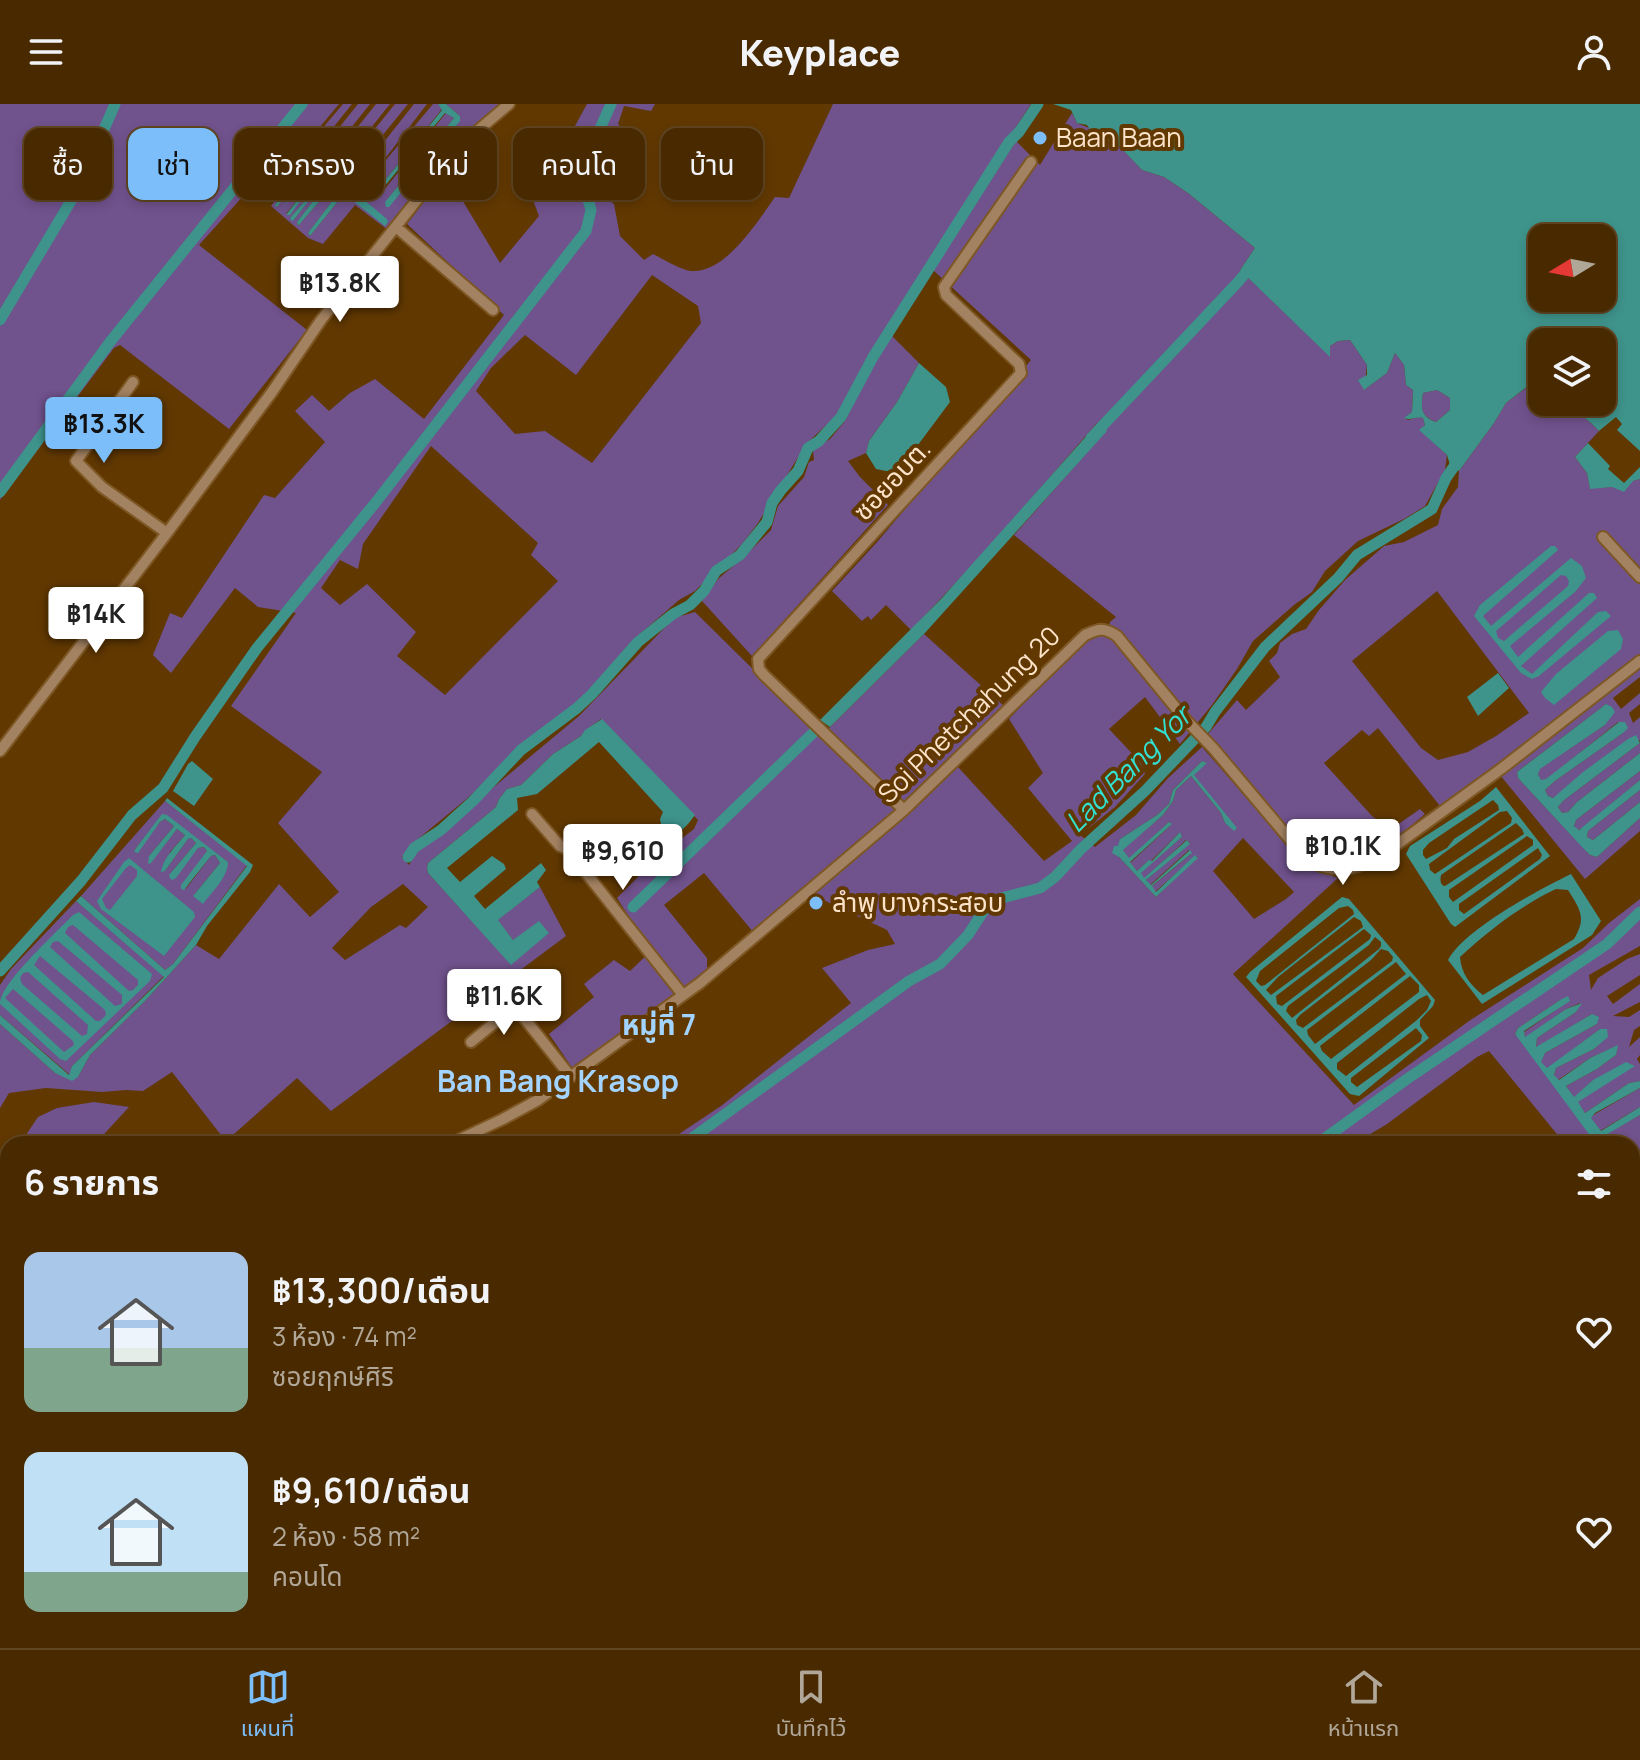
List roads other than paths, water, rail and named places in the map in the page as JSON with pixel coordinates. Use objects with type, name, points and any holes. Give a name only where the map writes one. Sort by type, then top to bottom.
[{"type":"street","points":[[0,751],[167,533],[272,392],[321,320],[429,185],[476,132],[509,104]]},
{"type":"street","name":"ซอยอบต.","points":[[904,810],[764,675],[757,664],[758,659],[1021,373],[1019,364],[944,290],[945,283],[1031,162]]},
{"type":"street","points":[[396,227],[493,310]]},
{"type":"street","points":[[133,382],[76,461],[102,487],[167,533]]},
{"type":"street","points":[[1603,537],[1640,577]]},
{"type":"street","name":"Soi Phetchahung 20","points":[[466,1136],[520,1110],[571,1077],[742,948],[904,810],[1085,635],[1108,630],[1117,636],[1308,861],[1322,868],[1343,870],[1363,866],[1381,856],[1501,769],[1640,661]]},
{"type":"street","points":[[532,814],[560,846],[567,849],[683,995]]},
{"type":"street","points":[[471,1042],[512,1002],[571,1077]]},
{"type":"water","points":[[438,104],[446,104],[460,116],[460,121],[454,128],[446,128],[454,118],[445,113],[433,128],[427,128],[442,110]]},
{"type":"water","points":[[1053,104],[1640,104],[1640,451],[1617,430],[1622,424],[1616,417],[1599,431],[1582,416],[1616,416],[1616,328],[1528,328],[1528,386],[1506,403],[1459,471],[1450,465],[1447,455],[1419,430],[1425,425],[1423,418],[1404,418],[1412,412],[1413,390],[1406,385],[1404,365],[1395,353],[1387,373],[1364,390],[1358,380],[1367,375],[1367,365],[1350,340],[1338,341],[1330,346],[1330,357],[1240,270],[1255,248],[1188,193],[1164,177],[1142,170],[1118,145],[1095,138],[1087,125],[1077,123],[1071,110]],"holes":[[[1437,390],[1450,398],[1450,410],[1436,422],[1424,414],[1423,393]]]},
{"type":"water","points":[[400,162],[400,168],[384,187],[384,181]]},
{"type":"water","points":[[400,184],[400,194],[389,207],[385,202]]},
{"type":"water","points":[[297,200],[301,200],[290,215],[286,215]]},
{"type":"water","points":[[306,200],[309,200],[293,221],[290,218]]},
{"type":"water","points":[[314,200],[321,200],[298,226],[297,222]]},
{"type":"water","points":[[333,200],[339,200],[310,236],[308,233]]},
{"type":"water","points":[[352,200],[364,200],[387,219],[385,226]]},
{"type":"water","points":[[919,363],[946,387],[950,402],[903,465],[891,472],[876,469],[866,453],[869,441],[897,402]]},
{"type":"water","points":[[1098,423],[1107,431],[924,634],[830,727],[820,720],[941,599]]},
{"type":"water","points":[[1588,443],[1610,466],[1608,469],[1624,483],[1640,467],[1640,479],[1633,481],[1624,492],[1612,487],[1590,489],[1587,473],[1575,457]]},
{"type":"water","points":[[1551,546],[1555,546],[1558,550],[1483,616],[1491,626],[1571,558],[1582,566],[1586,578],[1575,592],[1510,646],[1518,657],[1589,593],[1594,593],[1597,598],[1521,666],[1532,674],[1598,612],[1606,611],[1611,616],[1532,679],[1521,673],[1474,616],[1480,605]],"holes":[[[1561,575],[1566,576],[1568,586],[1504,641],[1498,638],[1496,631]]]},
{"type":"water","points":[[1618,630],[1623,639],[1621,649],[1554,705],[1545,698],[1541,692],[1556,674],[1608,631]]},
{"type":"water","points":[[1498,673],[1509,688],[1478,716],[1467,697]]},
{"type":"water","points":[[1606,704],[1615,712],[1605,725],[1540,769],[1538,774],[1541,780],[1546,779],[1619,722],[1625,722],[1628,728],[1623,733],[1545,790],[1553,798],[1583,772],[1636,735],[1640,743],[1558,807],[1562,813],[1568,812],[1640,753],[1640,771],[1576,820],[1574,826],[1579,830],[1640,780],[1640,790],[1588,831],[1587,837],[1593,840],[1640,802],[1640,818],[1597,857],[1582,847],[1518,778],[1517,772]]},
{"type":"water","points":[[602,719],[695,815],[681,830],[664,840],[660,819],[663,812],[599,742],[537,794],[517,798],[518,810],[447,868],[460,882],[492,856],[504,864],[506,869],[474,896],[485,909],[541,863],[546,870],[537,882],[540,887],[498,920],[513,940],[539,921],[549,933],[511,965],[428,873],[428,863],[496,807],[507,789],[521,785],[553,754]]},
{"type":"water","points":[[192,761],[213,779],[194,806],[173,791]]},
{"type":"water","points":[[1202,761],[1207,763],[1194,775],[1237,828],[1234,831],[1225,823],[1221,813],[1191,776],[1176,790],[1173,801],[1163,815],[1123,850],[1129,858],[1169,822],[1172,824],[1130,862],[1137,871],[1149,860],[1152,861],[1180,832],[1182,837],[1141,873],[1144,878],[1187,840],[1190,844],[1146,880],[1151,885],[1190,850],[1192,853],[1152,886],[1156,892],[1195,855],[1198,858],[1156,897],[1112,853],[1114,846],[1118,846],[1120,839],[1169,804],[1173,790]]},
{"type":"water","points":[[1496,787],[1550,856],[1455,927],[1406,854],[1410,846],[1480,801]],"holes":[[[1493,800],[1498,805],[1499,810],[1454,839],[1447,848],[1426,859],[1423,850]],[[1507,811],[1512,818],[1511,823],[1435,874],[1430,870],[1429,864],[1500,812]],[[1516,823],[1522,829],[1524,834],[1445,886],[1442,885],[1441,875]],[[1527,836],[1533,840],[1533,845],[1453,902],[1449,890]],[[1538,848],[1542,855],[1540,859],[1464,914],[1459,910],[1459,904]]]},
{"type":"water","points":[[167,798],[253,865],[196,945],[90,1055],[78,1077],[72,1081],[55,1073],[0,1024],[0,1015],[69,1075],[72,1066],[164,977],[76,901],[81,896],[165,970],[173,964],[247,866],[165,801]]},
{"type":"water","points":[[162,814],[228,862],[222,879],[203,904],[193,896],[220,863],[215,855],[184,890],[181,885],[207,851],[204,847],[198,848],[172,880],[169,875],[196,843],[188,839],[165,871],[161,872],[167,857],[185,835],[177,829],[148,864],[149,856],[174,826],[165,819],[138,853],[134,852]]},
{"type":"water","points":[[129,858],[194,912],[195,917],[164,956],[101,909],[97,901]],"holes":[[[130,865],[137,870],[137,876],[110,910],[106,908],[102,899],[126,868]]]},
{"type":"water","points":[[1571,874],[1601,921],[1592,935],[1482,1004],[1448,960],[1486,923]],"holes":[[[1556,889],[1568,890],[1581,919],[1574,939],[1483,995],[1478,991],[1464,973],[1460,957],[1517,911]]]},
{"type":"water","points":[[1342,897],[1349,899],[1435,1000],[1420,1020],[1420,1026],[1429,1038],[1359,1096],[1350,1094],[1246,977]],"holes":[[[1348,906],[1353,910],[1354,914],[1261,986],[1256,981],[1260,971],[1339,908]],[[1354,917],[1361,921],[1363,927],[1271,995],[1266,990]],[[1364,929],[1371,935],[1370,939],[1282,1006],[1277,1004],[1276,996]],[[1375,937],[1381,942],[1379,949],[1292,1018],[1286,1011],[1288,1006],[1369,945]],[[1381,949],[1393,957],[1392,961],[1303,1028],[1297,1025],[1300,1015]],[[1396,962],[1406,974],[1315,1044],[1307,1030]],[[1410,976],[1419,985],[1419,992],[1331,1059],[1320,1046]],[[1427,995],[1431,1001],[1417,1020],[1346,1076],[1337,1069],[1337,1063]],[[1416,1028],[1422,1035],[1421,1041],[1357,1087],[1351,1078]]]},
{"type":"water","points":[[79,912],[152,974],[150,981],[66,1061],[60,1059],[0,1004],[2,995],[19,971]],"holes":[[[73,925],[138,980],[138,985],[129,991],[65,933]],[[58,941],[122,995],[122,1004],[115,1006],[50,947]],[[40,956],[105,1010],[106,1015],[96,1021],[34,965]],[[28,972],[88,1025],[87,1034],[82,1036],[22,984],[20,978]],[[13,989],[73,1041],[74,1045],[64,1052],[5,998]]]},
{"type":"water","points":[[1568,996],[1570,1001],[1524,1031],[1525,1037],[1566,1009],[1582,1003],[1576,1012],[1537,1038],[1536,1047],[1592,1014],[1599,1017],[1597,1024],[1545,1053],[1541,1062],[1547,1068],[1600,1029],[1607,1029],[1608,1037],[1594,1049],[1556,1068],[1554,1075],[1559,1080],[1590,1058],[1618,1045],[1616,1055],[1566,1086],[1574,1097],[1593,1080],[1626,1062],[1635,1066],[1578,1102],[1585,1113],[1629,1083],[1640,1081],[1640,1088],[1591,1118],[1601,1131],[1640,1107],[1640,1115],[1604,1136],[1590,1136],[1515,1034],[1518,1028]]},
{"type":"waterway","points":[[0,320],[78,189],[115,104]]},
{"type":"waterway","points":[[0,492],[110,342],[302,104]]},
{"type":"waterway","points":[[0,971],[81,881],[132,815],[163,788],[257,648],[376,502],[586,231],[591,210],[584,185],[586,160],[611,104]]},
{"type":"waterway","points":[[408,857],[414,848],[441,830],[473,801],[521,750],[592,694],[638,642],[673,614],[690,605],[704,591],[716,571],[740,555],[767,522],[772,503],[798,471],[808,448],[819,441],[841,417],[873,357],[1009,142],[1038,104]]},
{"type":"waterway","points":[[1091,438],[1254,263]]},
{"type":"waterway","name":"Lad Bang Yor","points":[[695,1136],[909,981],[940,964],[968,935],[990,901],[1040,888],[1055,877],[1145,791],[1206,727],[1265,647],[1338,578],[1357,555],[1432,509],[1446,478],[1462,455]]},
{"type":"waterway","points":[[633,907],[813,733]]},
{"type":"waterway","points":[[1328,1136],[1607,944],[1640,912]]},
{"type":"place","name":"Baan Baan","points":[[1040,138]]},
{"type":"place","name":"ลำพู บางกระสอบ","points":[[816,903]]},
{"type":"district","name":"หมู่ที่ 7","points":[[659,1025]]},
{"type":"district","name":"Ban Bang Krasop","points":[[558,1082]]}]
